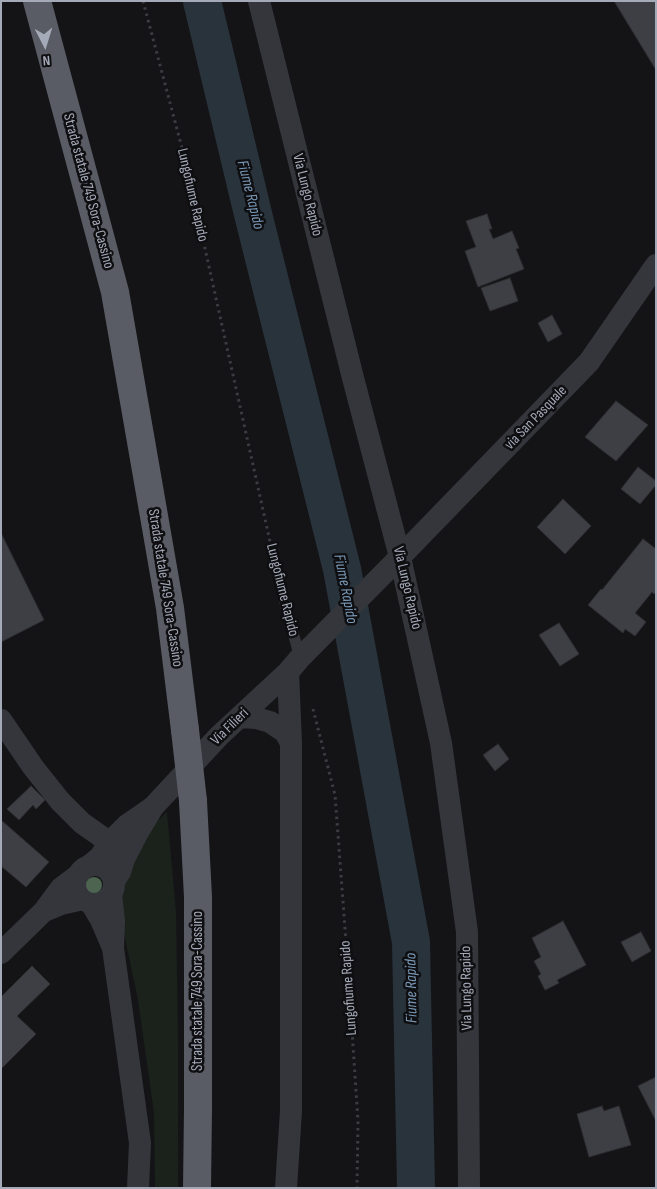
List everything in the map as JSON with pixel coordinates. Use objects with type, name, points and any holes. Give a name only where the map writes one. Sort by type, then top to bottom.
[{"type":"highway","name":"Strada statale 749 Sora-Cassino","points":[[37,1],[115,292],[170,608],[193,801],[198,897],[197,1188]]},
{"type":"street","name":"Via Lungo Rapido","points":[[258,1],[353,378],[395,562],[441,743],[467,932],[469,1188]]},
{"type":"street","name":"via San Pasquale","points":[[299,659],[589,362],[656,265]]},
{"type":"street","name":"Via Filieri","points":[[112,888],[120,872],[117,851],[127,825],[153,807],[219,736],[299,659]]},
{"type":"street","points":[[286,1188],[291,1111],[291,743],[299,659]]},
{"type":"street","points":[[240,717],[256,718],[270,722],[285,732],[291,743]]},
{"type":"street","points":[[1,720],[32,767],[60,801],[82,823],[117,851]]},
{"type":"street","name":"Via Filieri","points":[[1,954],[44,911],[61,888],[100,857],[117,851]]},
{"type":"street","points":[[114,948],[101,920],[87,901],[78,894],[76,888],[76,882],[83,871],[96,865],[102,866],[112,875],[114,948],[140,1143],[138,1188]]},
{"type":"street","points":[[87,901],[101,902],[107,899],[112,888]]},
{"type":"street","name":"Via Filieri","points":[[44,911],[61,904],[87,901]]},
{"type":"lane","name":"Lungofiume Rapido","points":[[282,596],[299,659]]},
{"type":"path","name":"Lungofiume Rapido","points":[[142,1],[186,163],[282,596]]},
{"type":"path","name":"Lungofiume Rapido","points":[[311,704],[335,795],[358,1121],[357,1188]]},
{"type":"shaded area","points":[[167,812],[176,912],[178,1188],[155,1188],[154,1113],[138,1000],[125,938],[117,914],[121,882],[156,822]]},
{"type":"building","points":[[614,1],[656,1],[656,70]]},
{"type":"building","points":[[487,214],[492,229],[489,229],[493,239],[512,231],[519,248],[516,249],[524,269],[478,287],[465,251],[476,247],[466,221]]},
{"type":"building","points":[[510,278],[518,301],[490,311],[481,288]]},
{"type":"building","points":[[552,315],[562,334],[548,342],[538,323]]},
{"type":"building","points":[[616,401],[648,425],[616,461],[585,437]]},
{"type":"building","points":[[638,467],[656,481],[656,485],[640,504],[621,489]]},
{"type":"building","points":[[563,499],[591,526],[565,554],[537,527]]},
{"type":"building","points":[[1,533],[44,620],[1,642]]},
{"type":"building","points":[[643,539],[656,549],[656,592],[654,594],[652,592],[635,613],[646,622],[635,636],[625,629],[623,633],[588,605]]},
{"type":"building","points":[[559,623],[579,654],[560,666],[539,635]]},
{"type":"building","points":[[498,744],[509,759],[495,771],[483,755]]},
{"type":"building","points":[[31,786],[45,800],[36,809],[33,805],[19,820],[7,809]]},
{"type":"building","points":[[1,820],[49,862],[26,887],[1,866]]},
{"type":"building","points":[[563,921],[586,965],[557,980],[559,983],[545,990],[538,976],[541,974],[534,961],[541,957],[532,938]]},
{"type":"building","points":[[641,932],[651,951],[632,962],[621,942]]},
{"type":"building","points":[[32,966],[50,984],[17,1016],[36,1034],[1,1069],[1,997]]},
{"type":"building","points":[[656,1077],[656,1121],[638,1086]]},
{"type":"building","points":[[602,1106],[604,1111],[619,1106],[631,1145],[589,1157],[577,1114]]},
{"type":"waterway","name":"Fiume Rapido","points":[[202,1],[342,569],[411,942],[416,1188]]}]
